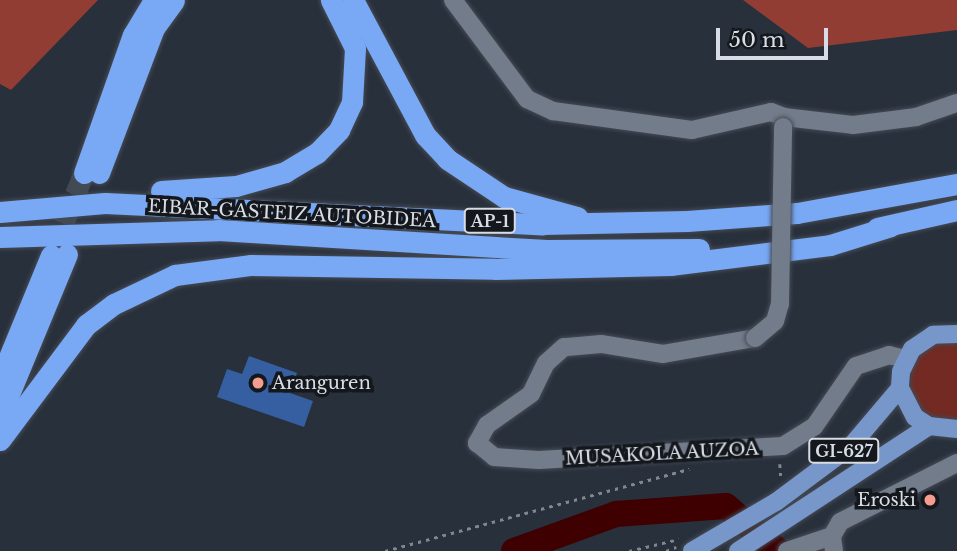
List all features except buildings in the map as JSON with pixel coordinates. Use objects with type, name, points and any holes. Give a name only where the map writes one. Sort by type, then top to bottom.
[{"type":"highway","points":[[154,0],[133,35],[92,173],[154,28],[174,0]]},
{"type":"highway","points":[[10,211],[113,191],[236,186],[285,172],[317,153],[339,130],[352,102],[356,73],[348,24],[331,0]]},
{"type":"highway","points":[[353,0],[425,135],[447,159],[504,197],[596,222]]},
{"type":"highway","name":"EIBAR-GASTEIZ AUTOBIDEA","points":[[10,211],[105,203],[218,205],[542,224],[797,213],[957,184]]},
{"type":"highway","name":"EIBAR-GASTEIZ AUTOBIDEA","points":[[0,237],[218,230],[546,250],[675,250],[793,241],[891,226],[957,210]]},
{"type":"highway","points":[[0,440],[86,326],[114,304],[174,275],[251,265],[508,269],[670,265],[830,246],[891,226]]},
{"type":"highway","points":[[0,379],[59,254],[0,416]]},
{"type":"main road","name":"GI-627","points":[[693,545],[851,446],[922,341],[953,331]]},
{"type":"main road","points":[[902,373],[915,416],[929,426],[957,429]]},
{"type":"main road","name":"GI-627","points":[[738,551],[929,426]]},
{"type":"street","points":[[453,0],[527,99],[553,111],[692,130],[771,112],[783,122],[853,125],[916,117],[957,103]]},
{"type":"street","name":"MUSAKOLA AUZOA","points":[[783,122],[780,304],[775,321],[755,338],[663,354],[601,345],[564,347],[546,363],[531,394],[487,425],[477,443],[494,457],[539,460],[783,446],[814,428],[849,372],[877,358],[902,373]]},
{"type":"street","points":[[792,548],[833,544],[840,522],[957,463]]},
{"type":"path","points":[[771,454],[780,464],[778,494]]},
{"type":"path","points":[[385,551],[700,466]]},
{"type":"path","points":[[629,551],[657,541],[693,545]]},
{"type":"shaded area","points":[[0,0],[98,0],[11,90],[0,84]]},
{"type":"shaded area","points":[[743,0],[957,0],[957,30],[808,48]]},
{"type":"shaded area","points":[[941,340],[957,340],[957,422],[925,415],[910,393],[911,366],[918,354]]},
{"type":"waterway","points":[[514,551],[616,514],[726,506],[778,551]]},
{"type":"tunnel","points":[[52,252],[84,173]]},
{"type":"place","name":"Aranguren","points":[[258,383]]},
{"type":"place","name":"Eroski","points":[[930,500]]}]
